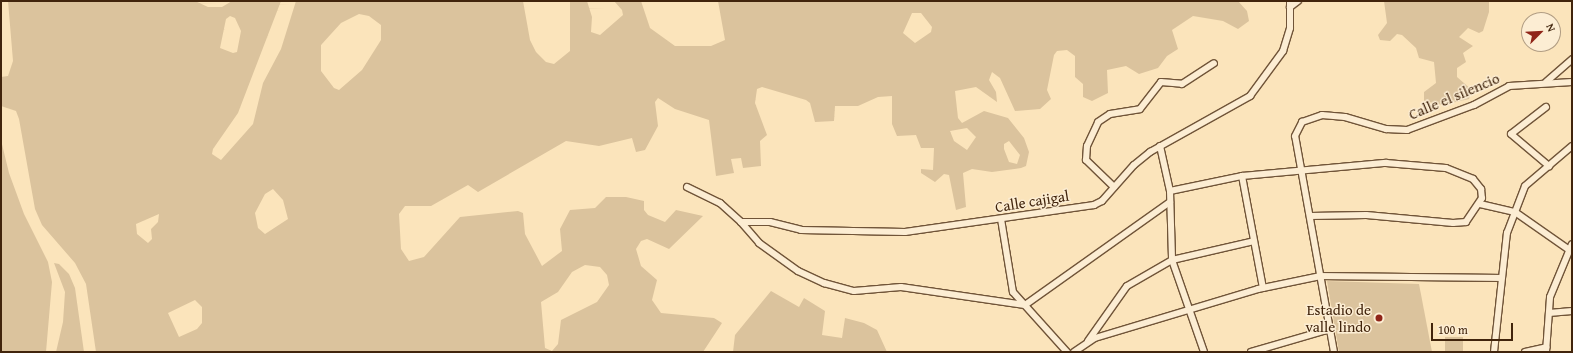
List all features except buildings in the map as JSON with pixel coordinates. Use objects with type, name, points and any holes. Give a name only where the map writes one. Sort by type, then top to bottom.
[{"type":"street","points":[[1290,4],[1298,1]]},
{"type":"street","name":"Calle cajigal","points":[[741,222],[770,222],[800,230],[906,232],[1001,219],[1094,204],[1102,201],[1134,165],[1160,146],[1250,96],[1283,51],[1290,28],[1290,4]]},
{"type":"street","points":[[1546,82],[1572,59]]},
{"type":"street","points":[[1114,187],[1086,160],[1087,146],[1098,122],[1110,114],[1140,110],[1161,82],[1182,84],[1214,63]]},
{"type":"street","name":"Calle el silencio","points":[[1302,169],[1295,136],[1302,122],[1322,115],[1345,117],[1386,129],[1407,130],[1474,105],[1509,86],[1546,82],[1572,82]]},
{"type":"street","points":[[1546,107],[1511,134],[1549,166]]},
{"type":"street","points":[[1160,146],[1170,191],[1172,260],[1191,310],[1204,352]]},
{"type":"street","points":[[1494,352],[1500,278],[1506,233],[1525,186],[1572,146]]},
{"type":"street","points":[[1170,191],[1242,176],[1302,169],[1386,163],[1446,168],[1473,179],[1481,189],[1480,204],[1466,222],[1453,223],[1366,215],[1310,216]]},
{"type":"street","points":[[1302,169],[1334,352]]},
{"type":"street","points":[[1242,176],[1263,288]]},
{"type":"street","points":[[687,187],[720,203],[741,222],[759,243],[798,271],[824,283],[854,291],[901,287],[1025,305],[1170,202]]},
{"type":"street","points":[[1480,204],[1515,212],[1570,247],[1550,297],[1546,350],[1525,352]]},
{"type":"street","points":[[1001,219],[1013,292],[1067,352]]},
{"type":"street","points":[[1074,352],[1088,341],[1127,286],[1172,260],[1254,240]]},
{"type":"street","points":[[1088,341],[1263,288],[1321,276],[1500,278]]},
{"type":"street","points":[[1549,313],[1572,312]]},
{"type":"street","points":[[1251,352],[1330,329]]},
{"type":"shaded area","points":[[8,1],[195,1],[208,7],[222,7],[232,1],[281,1],[238,113],[213,149],[212,154],[221,160],[253,124],[263,83],[281,49],[296,1],[523,1],[530,40],[536,52],[546,62],[554,64],[570,51],[570,1],[587,1],[592,17],[591,32],[600,35],[623,15],[622,10],[614,1],[641,1],[650,28],[675,46],[711,46],[725,40],[718,1],[1238,1],[1247,11],[1249,21],[1238,29],[1223,21],[1193,16],[1172,30],[1178,49],[1167,56],[1158,68],[1139,74],[1126,66],[1107,70],[1108,93],[1092,101],[1083,97],[1083,84],[1075,77],[1075,56],[1067,50],[1057,51],[1054,55],[1047,90],[1051,99],[1040,109],[1015,111],[1000,78],[992,72],[989,80],[996,92],[997,102],[976,87],[955,91],[958,118],[962,123],[984,111],[1008,118],[1024,138],[1029,152],[1026,166],[1021,168],[992,172],[972,169],[963,173],[966,207],[956,210],[949,175],[944,174],[935,182],[921,173],[921,169],[933,170],[934,148],[921,148],[916,135],[897,136],[892,124],[892,96],[878,97],[858,106],[835,106],[834,121],[815,122],[810,103],[806,100],[762,87],[757,89],[755,103],[767,135],[760,141],[761,166],[743,168],[741,158],[731,159],[734,173],[716,176],[709,120],[675,109],[658,98],[655,102],[658,126],[645,150],[636,152],[632,138],[599,146],[566,141],[478,192],[468,185],[431,206],[405,206],[399,214],[401,249],[409,261],[424,257],[460,217],[518,211],[523,213],[525,234],[542,266],[562,251],[560,229],[570,210],[595,208],[606,197],[626,197],[644,201],[644,210],[648,215],[665,222],[676,210],[703,216],[669,249],[647,239],[641,241],[636,249],[641,266],[657,280],[652,300],[661,313],[714,318],[722,323],[703,352],[96,352],[86,284],[75,263],[42,225],[35,209],[19,119],[16,111],[1,106],[1,77],[8,76],[13,61]],"holes":[[[912,13],[921,13],[932,27],[931,32],[915,43],[903,33]],[[359,14],[369,16],[381,25],[381,40],[362,70],[339,90],[334,88],[321,71],[321,45],[341,23]],[[230,16],[235,18],[241,31],[237,52],[233,53],[220,48],[226,19]],[[967,128],[976,137],[967,150],[954,141],[950,131]],[[1009,141],[1020,155],[1017,164],[1009,162],[1004,149],[1004,144]],[[273,189],[283,200],[288,219],[265,234],[258,228],[255,213],[265,194]],[[159,214],[158,222],[151,229],[152,239],[148,243],[137,234],[136,224]],[[585,265],[600,267],[607,275],[609,285],[597,302],[561,320],[558,344],[552,351],[545,348],[541,302],[558,292],[572,272]],[[195,300],[202,307],[202,323],[197,329],[179,337],[168,313]]]},
{"type":"shaded area","points":[[1384,1],[1489,1],[1489,12],[1483,31],[1479,33],[1468,28],[1459,37],[1473,46],[1463,53],[1466,62],[1457,68],[1457,77],[1472,90],[1469,99],[1443,105],[1424,101],[1424,92],[1436,83],[1434,62],[1419,58],[1416,48],[1402,35],[1397,34],[1390,41],[1380,40],[1378,35],[1387,23]]},
{"type":"shaded area","points":[[1,140],[9,173],[24,214],[48,262],[52,282],[46,352],[1,352]]},
{"type":"shaded area","points":[[54,263],[59,264],[69,274],[75,288],[84,352],[56,352],[63,322],[65,292]]},
{"type":"shaded area","name":"Estadio de valle lindo","points":[[1327,281],[1419,284],[1432,352],[1339,352]]},
{"type":"shaded area","points":[[771,291],[799,307],[804,298],[825,311],[822,335],[842,338],[845,318],[864,323],[877,330],[887,352],[733,352],[735,335]]},
{"type":"shaded area","points":[[1445,337],[1463,337],[1463,352],[1445,352]]},
{"type":"place","name":"Estadio de valle lindo","points":[[1379,318]]}]
